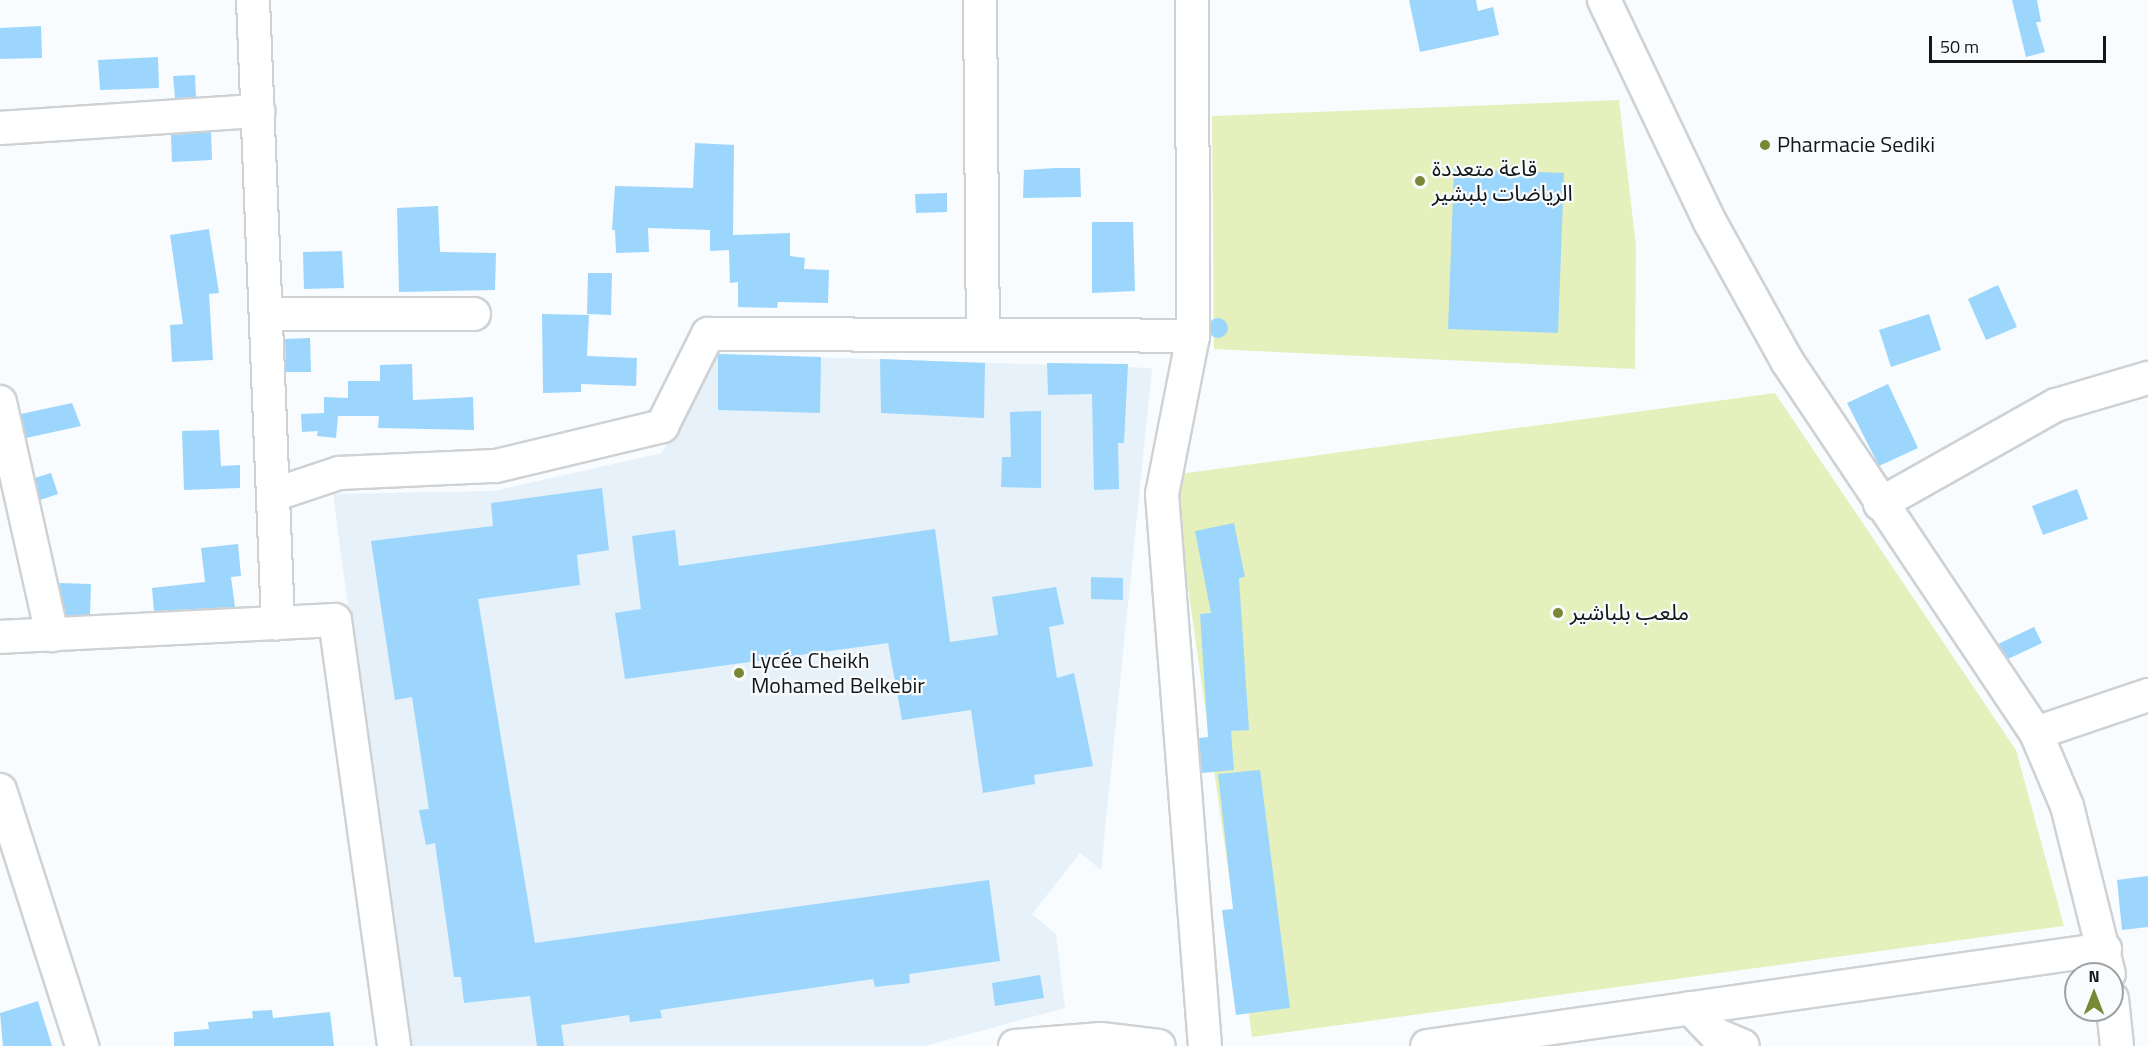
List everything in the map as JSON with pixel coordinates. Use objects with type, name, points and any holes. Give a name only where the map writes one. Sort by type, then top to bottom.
[{"type":"street","points":[[253,0],[278,623]]},
{"type":"street","points":[[980,0],[983,335]]},
{"type":"street","points":[[1192,0],[1193,336],[1162,494],[1205,1046]]},
{"type":"street","points":[[1604,0],[1710,222],[1787,361],[1880,504],[2036,734],[2067,806],[2107,962]]},
{"type":"street","points":[[0,128],[258,111]]},
{"type":"street","points":[[266,314],[474,314]]},
{"type":"street","points":[[273,495],[339,473],[496,466],[662,426],[708,334],[1193,336]]},
{"type":"street","points":[[1880,504],[2056,405],[2148,378]]},
{"type":"street","points":[[0,402],[52,635]]},
{"type":"street","points":[[0,637],[335,620],[394,1046]]},
{"type":"street","points":[[2036,734],[2148,695]]},
{"type":"street","points":[[0,790],[7,838],[82,1046]]},
{"type":"street","points":[[1427,1046],[1690,1008],[2064,967]]},
{"type":"street","points":[[1690,1008],[1716,1034],[1743,1046]]},
{"type":"street","points":[[2114,1022],[2117,1046]]},
{"type":"street","points":[[1015,1046],[1101,1039],[1159,1046]]},
{"type":"shaded area","name":"Lycée Cheikh Mohamed Belkebir","points":[[712,354],[1152,368],[1101,870],[1080,853],[1032,914],[1056,934],[1065,1008],[925,1046],[407,1046],[333,494],[494,491],[662,453]]},
{"type":"green space","name":"قاعة متعددة الرياضات بلبشير","points":[[1619,100],[1636,246],[1635,369],[1214,349],[1212,116]]},
{"type":"green space","name":"ملعب بلباشير","points":[[1775,393],[2016,750],[2064,926],[1252,1037],[1172,475]]},
{"type":"building","points":[[1409,0],[1476,0],[1478,11],[1493,7],[1499,35],[1420,52]]},
{"type":"building","points":[[2012,0],[2037,0],[2041,22],[2036,22],[2045,52],[2026,57]]},
{"type":"building","points":[[41,26],[42,58],[0,59],[0,28]]},
{"type":"building","points":[[158,57],[159,88],[100,90],[98,60]]},
{"type":"building","points":[[195,75],[196,97],[175,98],[173,76]]},
{"type":"building","points":[[211,132],[212,160],[172,162],[171,135]]},
{"type":"building","points":[[695,143],[734,145],[733,235],[790,233],[790,256],[805,258],[804,269],[829,270],[828,303],[778,302],[777,308],[738,307],[738,282],[730,283],[729,250],[710,251],[710,230],[648,228],[649,252],[616,253],[615,230],[612,230],[615,186],[693,188]]},
{"type":"building","points":[[1080,168],[1081,197],[1023,198],[1024,170]]},
{"type":"building","points":[[1454,169],[1564,173],[1558,333],[1448,329]]},
{"type":"building","points":[[947,193],[947,212],[916,213],[915,194]]},
{"type":"building","points":[[438,206],[440,252],[496,253],[495,290],[399,292],[397,208]]},
{"type":"building","points":[[1092,222],[1133,222],[1135,291],[1092,293]]},
{"type":"building","points":[[209,229],[219,293],[209,294],[213,360],[172,362],[170,325],[183,324],[170,235]]},
{"type":"building","points":[[342,251],[344,288],[304,289],[303,252]]},
{"type":"building","points":[[588,273],[612,273],[611,315],[587,314]]},
{"type":"building","points":[[1998,285],[2017,327],[1986,340],[1968,299]]},
{"type":"building","points":[[542,314],[589,315],[587,356],[637,358],[636,386],[581,384],[581,392],[543,393]]},
{"type":"building","points":[[1929,314],[1941,350],[1891,367],[1879,330]]},
{"type":"building","points":[[1218,318],[1225,321],[1228,328],[1225,335],[1218,338],[1211,335],[1208,328],[1211,321]]},
{"type":"building","points":[[310,338],[311,372],[286,372],[285,339]]},
{"type":"building","points":[[718,354],[821,357],[820,413],[718,410]]},
{"type":"building","points":[[880,359],[985,363],[984,418],[881,413]]},
{"type":"building","points":[[1047,363],[1128,364],[1124,443],[1118,443],[1119,489],[1094,490],[1092,394],[1048,395]]},
{"type":"building","points":[[412,364],[413,400],[473,397],[474,430],[378,428],[379,416],[338,416],[336,438],[317,436],[318,431],[302,432],[301,414],[324,413],[324,397],[348,398],[348,381],[380,381],[380,365]]},
{"type":"building","points":[[1888,384],[1918,448],[1879,466],[1847,403]]},
{"type":"building","points":[[72,403],[81,426],[26,438],[21,414]]},
{"type":"building","points":[[1041,411],[1041,488],[1001,487],[1002,457],[1011,457],[1010,412]]},
{"type":"building","points":[[219,430],[221,466],[240,465],[240,488],[184,490],[182,431]]},
{"type":"building","points":[[51,473],[58,494],[40,500],[35,478]]},
{"type":"building","points":[[602,488],[609,550],[577,555],[580,585],[478,599],[535,943],[989,880],[1000,961],[909,974],[910,983],[875,987],[873,979],[660,1010],[662,1018],[630,1022],[629,1015],[561,1025],[564,1046],[537,1046],[530,996],[464,1003],[461,977],[454,977],[435,843],[426,845],[419,810],[429,809],[412,697],[395,700],[371,541],[493,526],[491,503]]},
{"type":"building","points":[[2077,489],[2088,519],[2043,535],[2032,506]]},
{"type":"building","points":[[1234,523],[1245,577],[1239,578],[1249,730],[1231,731],[1234,770],[1202,773],[1199,738],[1208,737],[1200,614],[1211,613],[1195,531]]},
{"type":"building","points":[[935,529],[950,642],[998,635],[992,597],[1056,587],[1064,624],[1049,627],[1057,678],[1074,673],[1093,766],[1034,775],[1035,784],[983,793],[971,710],[902,720],[888,643],[625,679],[615,613],[641,609],[632,536],[675,530],[679,566]]},
{"type":"building","points":[[238,544],[241,576],[231,577],[235,607],[154,611],[152,588],[205,582],[201,548]]},
{"type":"building","points":[[1091,577],[1123,578],[1123,600],[1091,599]]},
{"type":"building","points":[[59,583],[91,584],[90,614],[66,616]]},
{"type":"building","points":[[2034,627],[2042,643],[2008,659],[1998,644]]},
{"type":"building","points":[[1260,770],[1290,1008],[1236,1015],[1222,910],[1233,909],[1218,774]]},
{"type":"building","points":[[2148,876],[2148,927],[2122,930],[2117,880]]},
{"type":"building","points":[[1040,975],[1044,998],[995,1006],[992,983]]},
{"type":"building","points":[[38,1001],[52,1046],[3,1046],[0,1013]]},
{"type":"building","points":[[272,1010],[273,1018],[330,1012],[334,1046],[174,1046],[174,1032],[209,1029],[208,1022],[253,1018],[252,1011]]},
{"type":"place","name":"Pharmacie Sediki","points":[[1765,145]]},
{"type":"place","name":"قاعة متعددة الرياضات بلبشير","points":[[1420,181]]},
{"type":"place","name":"ملعب بلباشير","points":[[1558,613]]},
{"type":"place","name":"Lycée Cheikh Mohamed Belkebir","points":[[739,673]]}]
